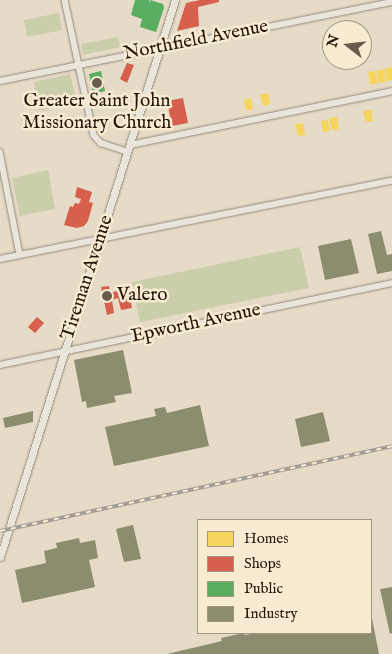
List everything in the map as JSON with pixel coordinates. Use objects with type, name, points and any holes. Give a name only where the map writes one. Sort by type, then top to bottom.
[{"type":"street","points":[[65,0],[94,135],[101,143],[129,148],[392,91]]},
{"type":"street","name":"Tireman Avenue","points":[[0,557],[175,0]]},
{"type":"street","name":"Northfield Avenue","points":[[0,81],[392,2]]},
{"type":"street","points":[[0,152],[20,255]]},
{"type":"street","points":[[0,259],[392,181]]},
{"type":"street","name":"Epworth Avenue","points":[[0,365],[392,283]]},
{"type":"green space","points":[[59,13],[62,30],[27,37],[24,20]]},
{"type":"green space","points":[[118,37],[120,47],[83,55],[81,44]]},
{"type":"green space","points":[[70,74],[77,103],[39,111],[34,82]]},
{"type":"green space","points":[[48,170],[55,209],[20,216],[12,178]]},
{"type":"green space","points":[[300,247],[309,288],[140,322],[132,282]]},
{"type":"building: Homes","points":[[392,67],[392,80],[387,81],[385,69]]},
{"type":"building: Homes","points":[[384,69],[386,82],[379,83],[376,71]]},
{"type":"building: Homes","points":[[375,71],[378,83],[370,85],[368,72]]},
{"type":"building: Homes","points":[[268,93],[270,104],[263,106],[260,95]]},
{"type":"building: Homes","points":[[251,98],[253,109],[246,111],[244,100]]},
{"type":"building: Homes","points":[[371,110],[373,121],[366,122],[363,111]]},
{"type":"building: Homes","points":[[337,117],[339,129],[332,130],[329,118]]},
{"type":"building: Homes","points":[[328,120],[330,131],[323,132],[321,121]]},
{"type":"building: Homes","points":[[303,123],[305,135],[298,136],[295,124]]},
{"type":"building: Shops","points":[[200,0],[219,0],[219,2],[198,7],[199,26],[177,31],[186,3]]},
{"type":"building: Shops","points":[[127,63],[134,65],[127,83],[120,79]]},
{"type":"building: Shops","points":[[183,98],[188,123],[172,126],[167,101]]},
{"type":"building: Shops","points":[[77,187],[92,192],[89,202],[93,203],[88,221],[84,226],[77,228],[64,225],[70,206],[73,207],[75,203],[79,204],[81,199],[75,197]]},
{"type":"building: Shops","points":[[128,285],[132,308],[121,310],[118,298],[112,300],[114,313],[107,315],[101,287],[109,286],[110,293],[117,291],[116,287]]},
{"type":"building: Shops","points":[[37,317],[44,323],[35,333],[28,327]]},
{"type":"building: Public","points":[[135,0],[149,0],[149,4],[150,0],[163,4],[164,8],[156,32],[140,27],[142,19],[131,15]]},
{"type":"building: Public","name":"Greater Saint John Missionary Church","points":[[101,71],[105,91],[93,94],[89,74]]},
{"type":"building: Industry","points":[[381,231],[387,255],[392,254],[392,271],[377,274],[368,234]]},
{"type":"building: Industry","points":[[351,239],[359,273],[325,280],[318,246]]},
{"type":"building: Industry","points":[[123,350],[132,393],[114,396],[116,402],[87,408],[86,401],[82,402],[74,360]]},
{"type":"building: Industry","points":[[200,405],[209,446],[114,466],[105,427],[156,416],[154,409],[165,407],[167,413]]},
{"type":"building: Industry","points":[[33,411],[33,422],[5,428],[3,418]]},
{"type":"building: Industry","points":[[323,412],[330,441],[301,447],[295,419]]},
{"type":"building: Industry","points":[[133,525],[141,559],[124,562],[116,529]]},
{"type":"building: Industry","points":[[79,538],[80,543],[95,540],[98,558],[89,560],[95,587],[22,603],[15,570],[46,563],[44,551],[57,548],[56,543]]},
{"type":"building: Industry","points":[[392,587],[392,633],[390,634],[380,589]]},
{"type":"building: Industry","points":[[372,618],[379,654],[167,654],[222,641],[221,638],[239,634],[372,634]]},
{"type":"railway","points":[[0,531],[392,446]]},
{"type":"place","name":"Greater Saint John Missionary Church","points":[[97,83]]},
{"type":"place","name":"Valero","points":[[107,296]]}]
